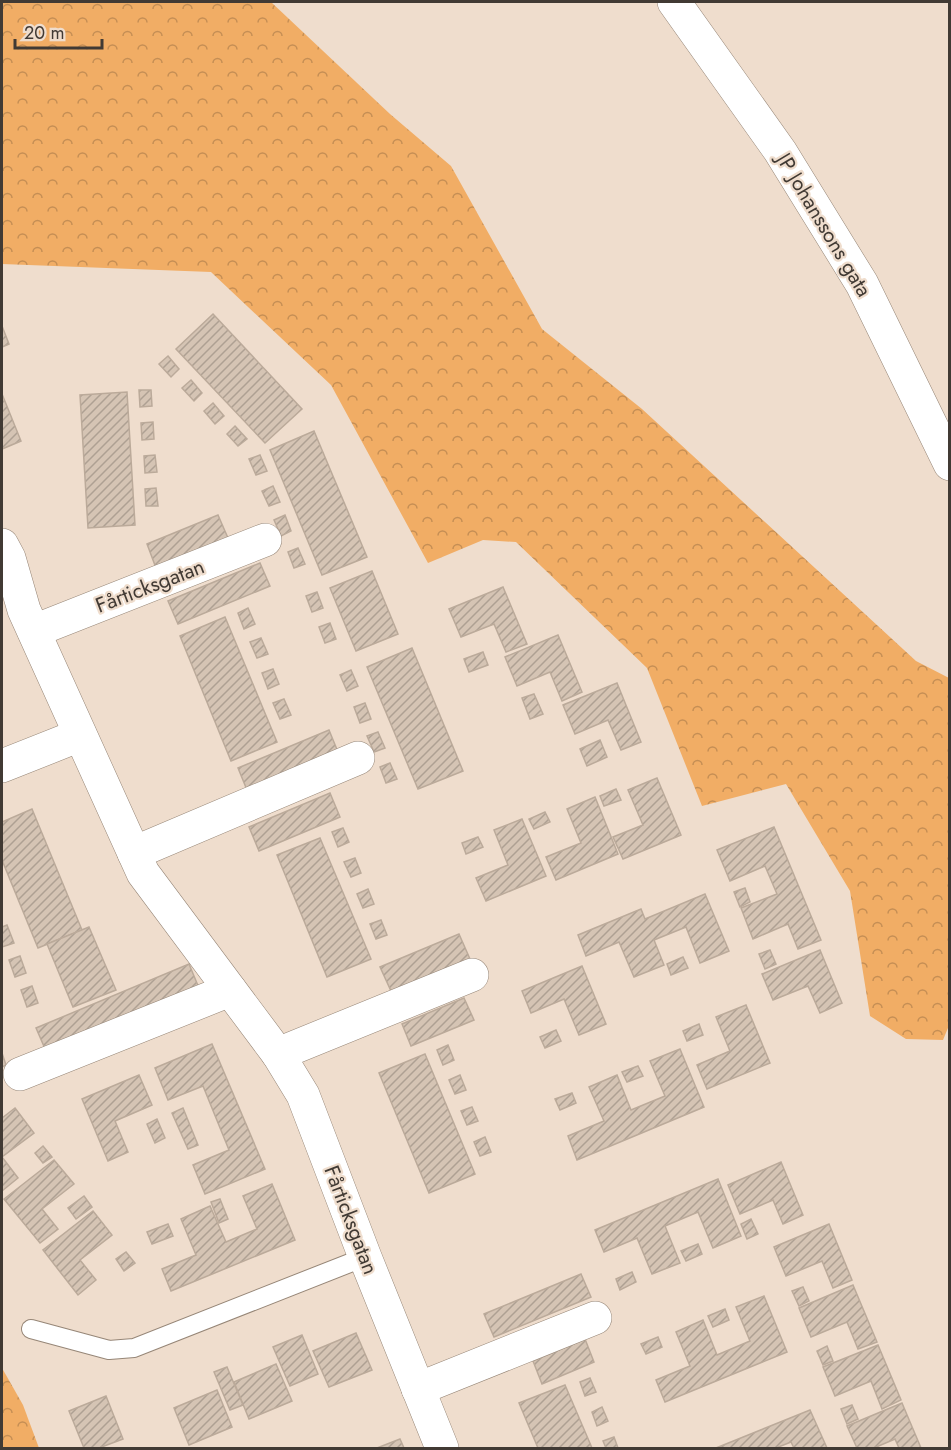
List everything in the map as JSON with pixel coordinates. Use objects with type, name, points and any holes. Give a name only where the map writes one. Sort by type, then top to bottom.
[{"type":"street","name":"JP Johanssons gata","points":[[674,2],[780,150],[862,284],[950,464]]},
{"type":"street","name":"Fårticksgatan","points":[[34,631],[265,540]]},
{"type":"street","name":"Fårticksgatan","points":[[2,545],[9,558],[24,610],[143,873],[278,1054],[303,1095],[442,1449]]},
{"type":"street","points":[[2,766],[80,735]]},
{"type":"street","points":[[134,853],[358,758]]},
{"type":"street","points":[[278,1054],[472,975]]},
{"type":"street","points":[[20,1074],[230,990]]},
{"type":"street","points":[[418,1389],[595,1318]]},
{"type":"lane","points":[[31,1329],[109,1350],[134,1348],[365,1257]]},
{"type":"green space","points":[[2,2],[271,2],[390,114],[451,166],[542,329],[642,409],[916,661],[949,678],[950,1023],[943,1040],[906,1039],[870,1016],[850,891],[786,784],[702,806],[647,668],[516,542],[483,540],[428,563],[331,385],[211,272],[2,264]]},
{"type":"green space","points":[[2,1368],[23,1405],[39,1448],[2,1448]]},
{"type":"building","points":[[213,314],[302,409],[265,443],[176,349]]},
{"type":"building","points":[[2,326],[9,344],[2,347]]},
{"type":"building","points":[[168,356],[179,369],[171,377],[159,364]]},
{"type":"building","points":[[191,380],[202,393],[194,401],[182,388]]},
{"type":"building","points":[[139,390],[151,390],[152,406],[140,407]]},
{"type":"building","points":[[127,392],[135,525],[88,528],[80,395]]},
{"type":"building","points":[[2,394],[21,441],[2,449]]},
{"type":"building","points":[[213,403],[224,416],[215,424],[204,411]]},
{"type":"building","points":[[153,422],[154,439],[142,440],[141,423]]},
{"type":"building","points":[[235,426],[247,439],[238,446],[227,434]]},
{"type":"building","points":[[314,431],[367,557],[322,575],[270,450]]},
{"type":"building","points":[[155,455],[157,472],[145,473],[144,456]]},
{"type":"building","points":[[260,455],[267,471],[256,475],[249,459]]},
{"type":"building","points":[[273,486],[280,502],[269,506],[262,491]]},
{"type":"building","points":[[156,488],[158,506],[146,506],[145,489]]},
{"type":"building","points":[[218,515],[228,538],[156,568],[147,544]]},
{"type":"building","points":[[285,515],[291,531],[281,536],[274,520]]},
{"type":"building","points":[[298,548],[305,564],[294,568],[288,552]]},
{"type":"building","points":[[260,563],[270,586],[178,624],[168,601]]},
{"type":"building","points":[[372,571],[398,634],[356,651],[330,588]]},
{"type":"building","points":[[503,587],[527,644],[506,652],[494,624],[461,637],[449,609]]},
{"type":"building","points":[[317,592],[323,608],[312,612],[306,596]]},
{"type":"building","points":[[248,608],[255,624],[244,629],[238,613]]},
{"type":"building","points":[[225,617],[277,742],[231,761],[180,636]]},
{"type":"building","points":[[330,623],[336,639],[325,643],[319,627]]},
{"type":"building","points":[[558,635],[582,692],[562,701],[550,672],[517,686],[505,657]]},
{"type":"building","points":[[261,638],[268,654],[257,658],[250,642]]},
{"type":"building","points":[[412,648],[463,771],[418,789],[367,667]]},
{"type":"building","points":[[483,652],[488,665],[469,672],[464,659]]},
{"type":"building","points":[[273,669],[279,684],[268,689],[262,673]]},
{"type":"building","points":[[351,670],[358,686],[347,691],[340,675]]},
{"type":"building","points":[[617,683],[641,742],[621,750],[608,720],[575,734],[563,705]]},
{"type":"building","points":[[534,694],[543,714],[530,719],[522,698]]},
{"type":"building","points":[[284,699],[291,715],[280,719],[273,703]]},
{"type":"building","points":[[365,703],[371,719],[360,723],[354,707]]},
{"type":"building","points":[[329,730],[338,752],[247,790],[238,768]]},
{"type":"building","points":[[378,732],[385,748],[374,752],[367,736]]},
{"type":"building","points":[[600,740],[607,757],[587,766],[580,749]]},
{"type":"building","points":[[390,763],[397,779],[386,783],[380,767]]},
{"type":"building","points":[[657,778],[681,835],[623,859],[613,837],[643,825],[628,790]]},
{"type":"building","points":[[616,789],[621,800],[604,806],[600,796]]},
{"type":"building","points":[[330,793],[340,817],[259,851],[249,827]]},
{"type":"building","points":[[595,797],[618,854],[556,880],[546,857],[581,843],[567,809]]},
{"type":"building","points":[[32,809],[82,930],[38,948],[2,860],[2,822]]},
{"type":"building","points":[[545,812],[550,822],[534,829],[529,819]]},
{"type":"building","points":[[522,819],[546,876],[486,901],[476,878],[508,865],[494,830]]},
{"type":"building","points":[[774,827],[821,940],[798,949],[788,924],[753,939],[741,908],[777,894],[765,866],[730,881],[717,850]]},
{"type":"building","points":[[343,828],[349,842],[338,847],[332,832]]},
{"type":"building","points":[[478,837],[483,847],[466,854],[462,843]]},
{"type":"building","points":[[320,838],[371,959],[327,977],[277,855]]},
{"type":"building","points":[[355,858],[361,873],[351,877],[344,862]]},
{"type":"building","points":[[745,888],[750,902],[740,907],[734,892]]},
{"type":"building","points":[[368,889],[374,904],[363,908],[357,894]]},
{"type":"building","points":[[705,894],[729,951],[700,963],[686,927],[654,940],[664,965],[634,977],[619,942],[586,956],[578,935],[641,909],[645,919]]},
{"type":"building","points":[[381,920],[387,935],[376,939],[370,924]]},
{"type":"building","points":[[7,925],[14,943],[2,947],[2,927]]},
{"type":"building","points":[[89,927],[116,990],[73,1007],[47,944]]},
{"type":"building","points":[[459,934],[470,959],[391,991],[380,967]]},
{"type":"building","points":[[770,950],[776,964],[765,969],[759,954]]},
{"type":"building","points":[[820,950],[842,1003],[820,1013],[808,986],[773,1000],[762,974]]},
{"type":"building","points":[[20,956],[26,973],[15,977],[9,960]]},
{"type":"building","points":[[683,957],[688,968],[671,975],[667,964]]},
{"type":"building","points":[[189,964],[199,988],[46,1051],[36,1028]]},
{"type":"building","points":[[582,966],[606,1024],[579,1035],[564,999],[531,1013],[522,991]]},
{"type":"building","points":[[32,986],[38,1003],[27,1007],[21,990]]},
{"type":"building","points":[[464,998],[474,1020],[411,1046],[402,1024]]},
{"type":"building","points":[[746,1005],[770,1063],[707,1089],[697,1065],[730,1051],[716,1017]]},
{"type":"building","points":[[699,1024],[703,1035],[687,1041],[683,1031]]},
{"type":"building","points":[[556,1030],[561,1041],[545,1048],[540,1037]]},
{"type":"building","points":[[212,1044],[265,1169],[205,1194],[193,1165],[229,1150],[203,1086],[168,1100],[155,1068]]},
{"type":"building","points":[[448,1045],[454,1060],[443,1065],[437,1050]]},
{"type":"building","points":[[680,1049],[704,1107],[577,1160],[568,1136],[604,1121],[589,1087],[617,1075],[631,1110],[665,1096],[650,1061]]},
{"type":"building","points":[[2,1053],[6,1065],[2,1067]]},
{"type":"building","points":[[425,1054],[475,1174],[429,1193],[379,1073]]},
{"type":"building","points":[[638,1066],[643,1076],[627,1082],[622,1072]]},
{"type":"building","points":[[139,1075],[152,1105],[115,1121],[128,1152],[108,1161],[82,1099]]},
{"type":"building","points":[[460,1075],[466,1090],[455,1094],[449,1080]]},
{"type":"building","points":[[572,1093],[576,1103],[560,1110],[555,1099]]},
{"type":"building","points":[[472,1107],[478,1121],[467,1125],[461,1111]]},
{"type":"building","points":[[15,1108],[34,1133],[2,1157],[2,1118]]},
{"type":"building","points":[[183,1108],[198,1145],[188,1149],[172,1113]]},
{"type":"building","points":[[157,1119],[165,1138],[155,1143],[147,1124]]},
{"type":"building","points":[[485,1137],[491,1152],[480,1156],[474,1142]]},
{"type":"building","points":[[43,1146],[52,1157],[43,1163],[35,1153]]},
{"type":"building","points":[[2,1157],[18,1178],[2,1191]]},
{"type":"building","points":[[54,1160],[74,1184],[42,1209],[58,1229],[40,1243],[4,1199]]},
{"type":"building","points":[[781,1162],[803,1215],[783,1224],[773,1200],[740,1214],[728,1185]]},
{"type":"building","points":[[718,1179],[741,1236],[713,1248],[698,1212],[665,1226],[680,1263],[652,1274],[637,1238],[604,1252],[595,1230]]},
{"type":"building","points":[[272,1184],[295,1240],[171,1291],[162,1269],[196,1255],[181,1219],[210,1206],[226,1242],[257,1229],[243,1196]]},
{"type":"building","points":[[84,1196],[92,1207],[76,1219],[68,1208]]},
{"type":"building","points":[[220,1199],[228,1219],[219,1223],[211,1202]]},
{"type":"building","points":[[93,1211],[112,1235],[80,1260],[96,1280],[78,1295],[43,1250]]},
{"type":"building","points":[[751,1219],[758,1234],[747,1239],[741,1224]]},
{"type":"building","points":[[168,1224],[173,1236],[152,1244],[147,1232]]},
{"type":"building","points":[[829,1224],[852,1280],[833,1288],[822,1261],[786,1276],[774,1247]]},
{"type":"building","points":[[698,1244],[702,1254],[686,1261],[681,1251]]},
{"type":"building","points":[[126,1252],[135,1263],[124,1271],[116,1259]]},
{"type":"building","points":[[632,1272],[636,1282],[620,1290],[616,1279]]},
{"type":"building","points":[[581,1274],[591,1297],[494,1337],[484,1314]]},
{"type":"building","points":[[853,1285],[877,1342],[858,1349],[847,1322],[811,1337],[799,1308]]},
{"type":"building","points":[[803,1287],[809,1301],[799,1306],[792,1291]]},
{"type":"building","points":[[764,1296],[787,1352],[665,1402],[656,1380],[690,1366],[676,1332],[703,1320],[717,1355],[750,1341],[736,1307]]},
{"type":"building","points":[[725,1309],[729,1320],[713,1327],[708,1316]]},
{"type":"building","points":[[356,1333],[372,1370],[329,1387],[313,1351]]},
{"type":"building","points":[[302,1335],[318,1374],[290,1386],[273,1347]]},
{"type":"building","points":[[658,1337],[662,1347],[646,1354],[641,1344]]},
{"type":"building","points":[[585,1339],[594,1362],[542,1384],[533,1361]]},
{"type":"building","points":[[878,1345],[901,1400],[882,1409],[871,1381],[835,1396],[823,1367]]},
{"type":"building","points":[[827,1346],[833,1361],[823,1365],[817,1351]]},
{"type":"building","points":[[276,1364],[292,1401],[249,1419],[234,1382]]},
{"type":"building","points":[[227,1367],[243,1405],[230,1410],[214,1372]]},
{"type":"building","points":[[590,1378],[596,1392],[585,1396],[580,1382]]},
{"type":"building","points":[[565,1385],[592,1448],[538,1448],[519,1403]]},
{"type":"building","points":[[217,1390],[232,1427],[189,1445],[174,1408]]},
{"type":"building","points":[[106,1396],[123,1439],[99,1448],[84,1448],[69,1411]]},
{"type":"building","points":[[902,1403],[921,1448],[899,1448],[895,1439],[874,1448],[857,1448],[847,1426]]},
{"type":"building","points":[[852,1405],[858,1419],[847,1424],[841,1409]]},
{"type":"building","points":[[602,1407],[608,1421],[597,1426],[592,1412]]},
{"type":"building","points":[[810,1410],[827,1448],[794,1448],[791,1442],[776,1448],[716,1448]]},
{"type":"building","points":[[614,1437],[618,1448],[606,1448],[603,1441]]},
{"type":"building","points":[[400,1439],[404,1448],[377,1448]]}]
